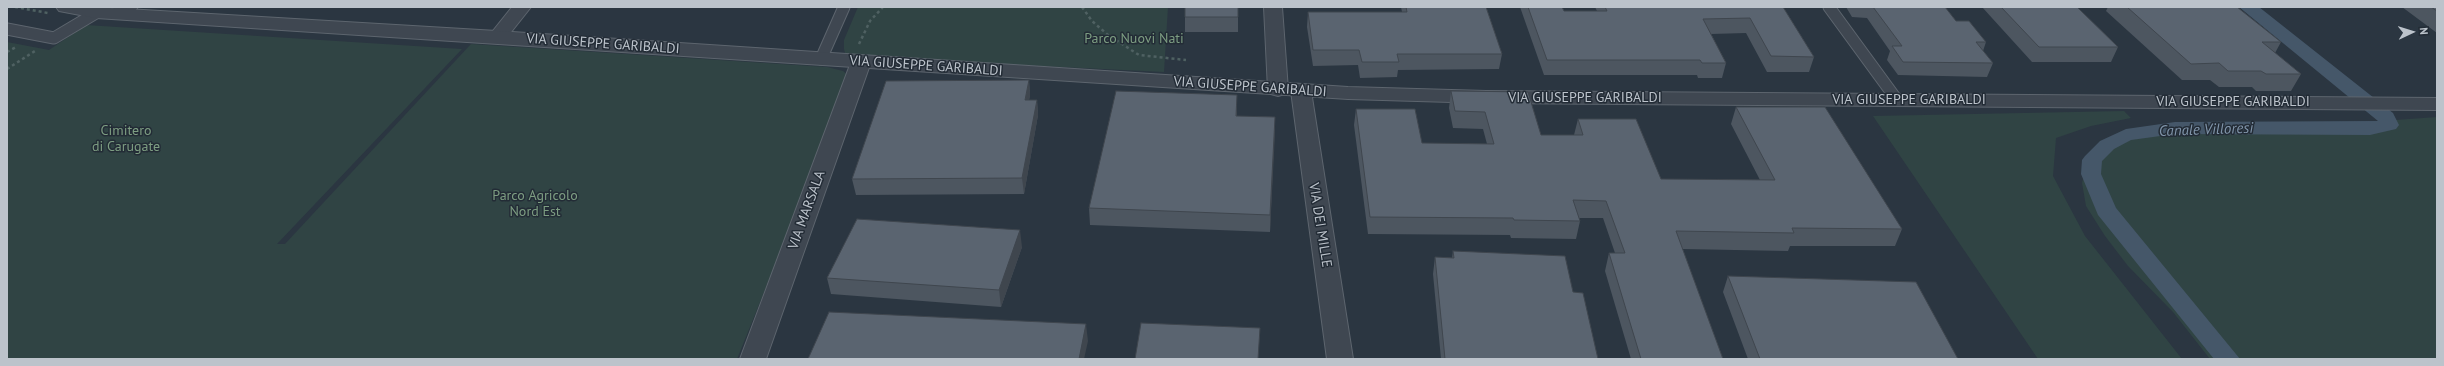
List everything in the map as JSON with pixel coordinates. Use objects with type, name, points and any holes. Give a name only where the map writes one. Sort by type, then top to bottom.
[{"type":"street","name":"VIA GIUSEPPE GARIBALDI","points":[[65,7],[96,13],[123,10],[497,37],[1300,91],[1480,97],[2437,104]]},
{"type":"street","points":[[497,37],[522,7]]},
{"type":"street","points":[[1273,7],[1278,90]]},
{"type":"street","name":"VIA MARSALA","points":[[753,359],[856,61]]},
{"type":"street","name":"VIA DEI MILLE","points":[[1300,91],[1340,359]]},
{"type":"lane","points":[[821,59],[844,7]]},
{"type":"lane","points":[[1829,7],[1897,100]]},
{"type":"lane","points":[[7,29],[54,38],[96,13]]},
{"type":"path","points":[[856,61],[870,21],[883,7]]},
{"type":"path","points":[[1082,7],[1092,21],[1108,35],[1139,55],[1186,60]]},
{"type":"path","points":[[7,69],[54,38]]},
{"type":"green space","name":"Parco Nuovi Nati","points":[[858,7],[1168,7],[1164,72],[856,57],[845,53],[844,40]]},
{"type":"green space","name":"Parco Agricolo Nord Est","points":[[86,25],[462,49],[277,244],[285,244],[471,44],[827,67],[843,71],[849,76],[849,82],[737,359],[7,359],[7,42],[49,50]]},
{"type":"green space","points":[[2124,111],[2131,118],[2091,126],[2056,138],[2053,176],[2085,236],[2182,359],[2038,359],[1873,116]]},
{"type":"green space","points":[[2437,117],[2437,359],[2210,359],[2173,312],[2128,266],[2105,236],[2086,206],[2082,183],[2087,164],[2100,150],[2121,139],[2159,134],[2371,129],[2381,127],[2382,121]]},
{"type":"building","points":[[1185,7],[1238,7],[1238,17],[1185,17]]},
{"type":"building","points":[[1406,7],[1486,7],[1502,54],[1397,54],[1399,62],[1362,62],[1359,50],[1313,50],[1308,12],[1407,12]]},
{"type":"building","points":[[1528,7],[1562,7],[1564,11],[1607,11],[1605,7],[1783,7],[1814,57],[1771,56],[1750,18],[1703,19],[1726,63],[1702,63],[1700,60],[1547,60]]},
{"type":"building","points":[[1873,7],[1945,7],[1956,21],[1969,21],[1986,42],[1976,42],[1993,63],[1903,62],[1892,46],[1902,46]]},
{"type":"building","points":[[2001,7],[2077,7],[2118,47],[2039,47]]},
{"type":"building","points":[[2127,7],[2237,7],[2281,42],[2262,42],[2301,74],[2266,74],[2261,71],[2228,71],[2219,63],[2191,64]]},
{"type":"building","points":[[2431,7],[2437,7],[2437,11]]},
{"type":"building","points":[[1029,80],[1025,100],[1037,100],[1022,178],[852,179],[886,81]]},
{"type":"building","points":[[1116,91],[1237,95],[1236,116],[1275,117],[1270,215],[1089,208]]},
{"type":"building","points":[[1451,91],[1528,92],[1541,135],[1583,135],[1578,119],[1636,119],[1661,179],[1775,180],[1736,107],[1825,107],[1902,229],[1792,228],[1794,233],[1676,231],[1723,359],[1641,359],[1609,253],[1625,253],[1606,201],[1573,200],[1580,221],[1514,220],[1513,218],[1370,217],[1356,109],[1415,109],[1422,143],[1494,144],[1485,112],[1455,111]]},
{"type":"building","points":[[857,219],[1020,230],[999,290],[827,278]]},
{"type":"building","points":[[1453,251],[1565,256],[1573,292],[1583,293],[1598,359],[1445,359],[1435,257],[1454,258]]},
{"type":"building","points":[[1728,276],[1916,282],[1958,359],[1760,359]]},
{"type":"building","points":[[829,312],[1086,324],[1079,359],[808,359]]},
{"type":"building","points":[[1141,323],[1260,328],[1258,359],[1135,359]]},
{"type":"waterway","name":"Canale Villoresi","points":[[2228,359],[2106,210],[2091,174],[2092,160],[2107,145],[2126,135],[2175,128],[2370,129],[2389,125],[2386,117],[2248,7]]},
{"type":"park label","name":"Cimitero di Carugate","points":[[126,140]]}]
